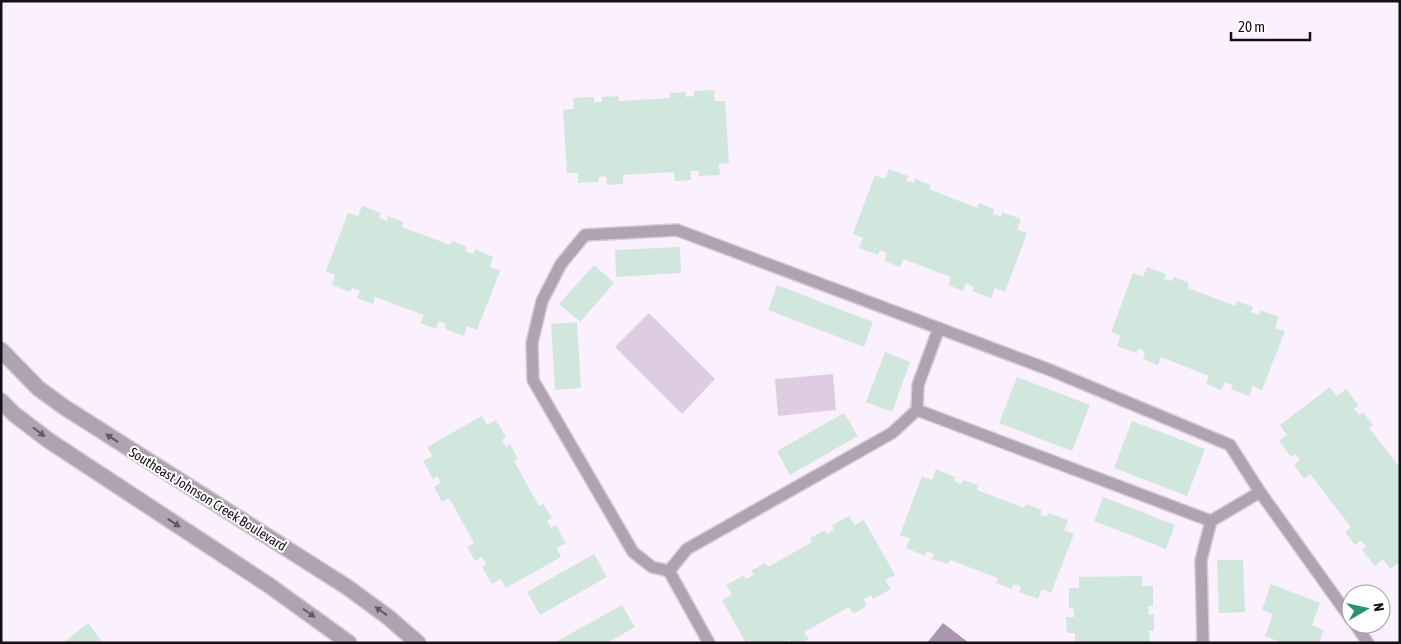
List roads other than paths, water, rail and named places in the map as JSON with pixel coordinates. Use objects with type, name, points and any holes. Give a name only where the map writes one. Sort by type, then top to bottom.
[{"type":"street","name":"Southeast Johnson Creek Boulevard","points":[[1,350],[38,388],[64,407],[347,586],[418,643]]},
{"type":"street","points":[[1,401],[14,414],[48,440],[270,586],[349,643]]},
{"type":"lane","points":[[709,643],[669,571],[652,567],[633,552],[533,380],[532,342],[542,301],[561,264],[585,235],[677,230],[1050,370],[1230,445],[1260,492],[1341,605]]},
{"type":"lane","points":[[669,571],[687,549],[892,433],[917,410],[918,385],[939,328]]},
{"type":"lane","points":[[917,410],[1211,521]]},
{"type":"lane","points":[[1203,643],[1201,560],[1211,521],[1260,492]]}]
